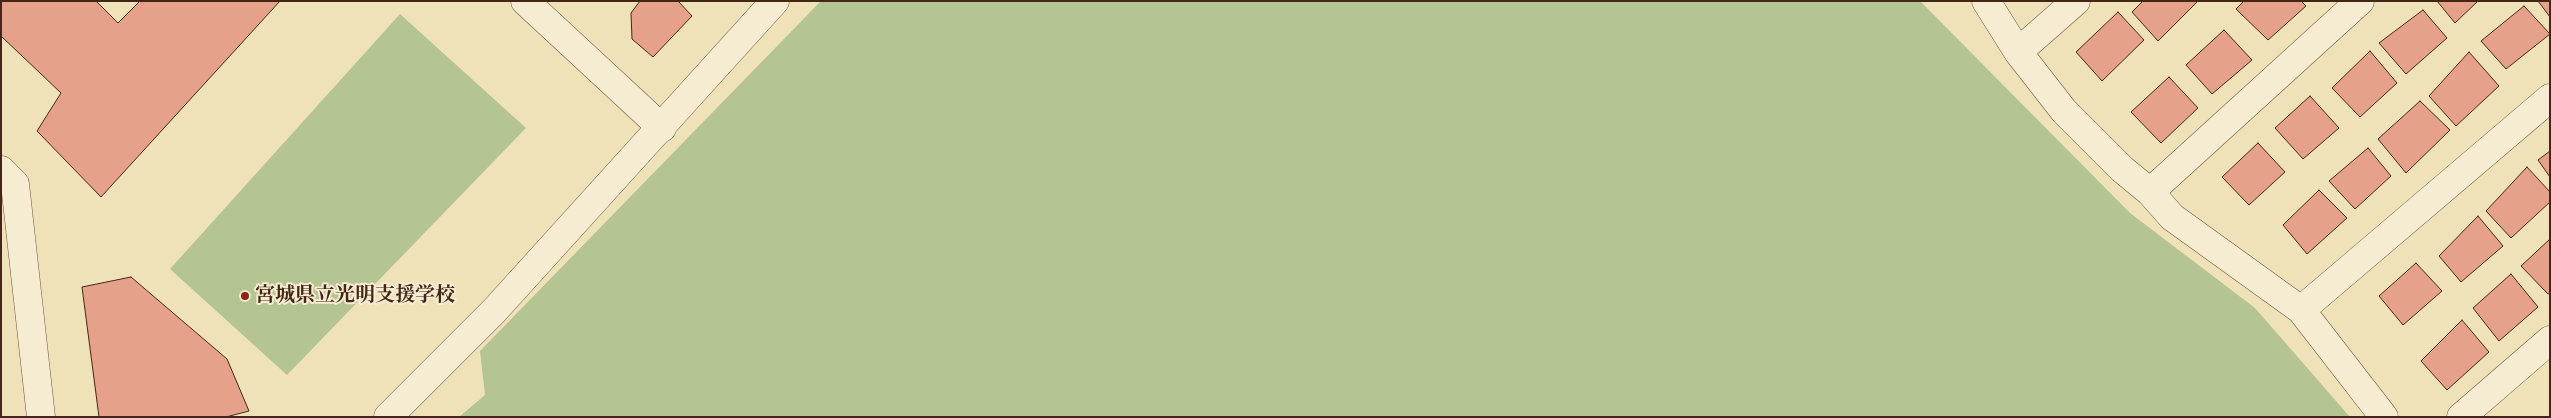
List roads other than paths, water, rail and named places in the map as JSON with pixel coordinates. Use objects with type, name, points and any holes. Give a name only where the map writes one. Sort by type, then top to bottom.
[{"type":"street","points":[[525,1],[662,128]]},
{"type":"street","points":[[388,417],[494,311],[662,128],[775,1]]},
{"type":"street","points":[[1986,1],[2018,52],[2064,111],[2122,169],[2150,192],[2172,217],[2301,310],[2384,417]]},
{"type":"street","points":[[2018,52],[2076,1]]},
{"type":"street","points":[[2150,192],[2360,1]]},
{"type":"street","points":[[2301,310],[2550,98]]},
{"type":"street","points":[[1,170],[15,184],[41,417]]},
{"type":"street","points":[[2461,417],[2550,340]]},
{"type":"place","name":"宮城県立光明支援学校","points":[[245,296]]}]
